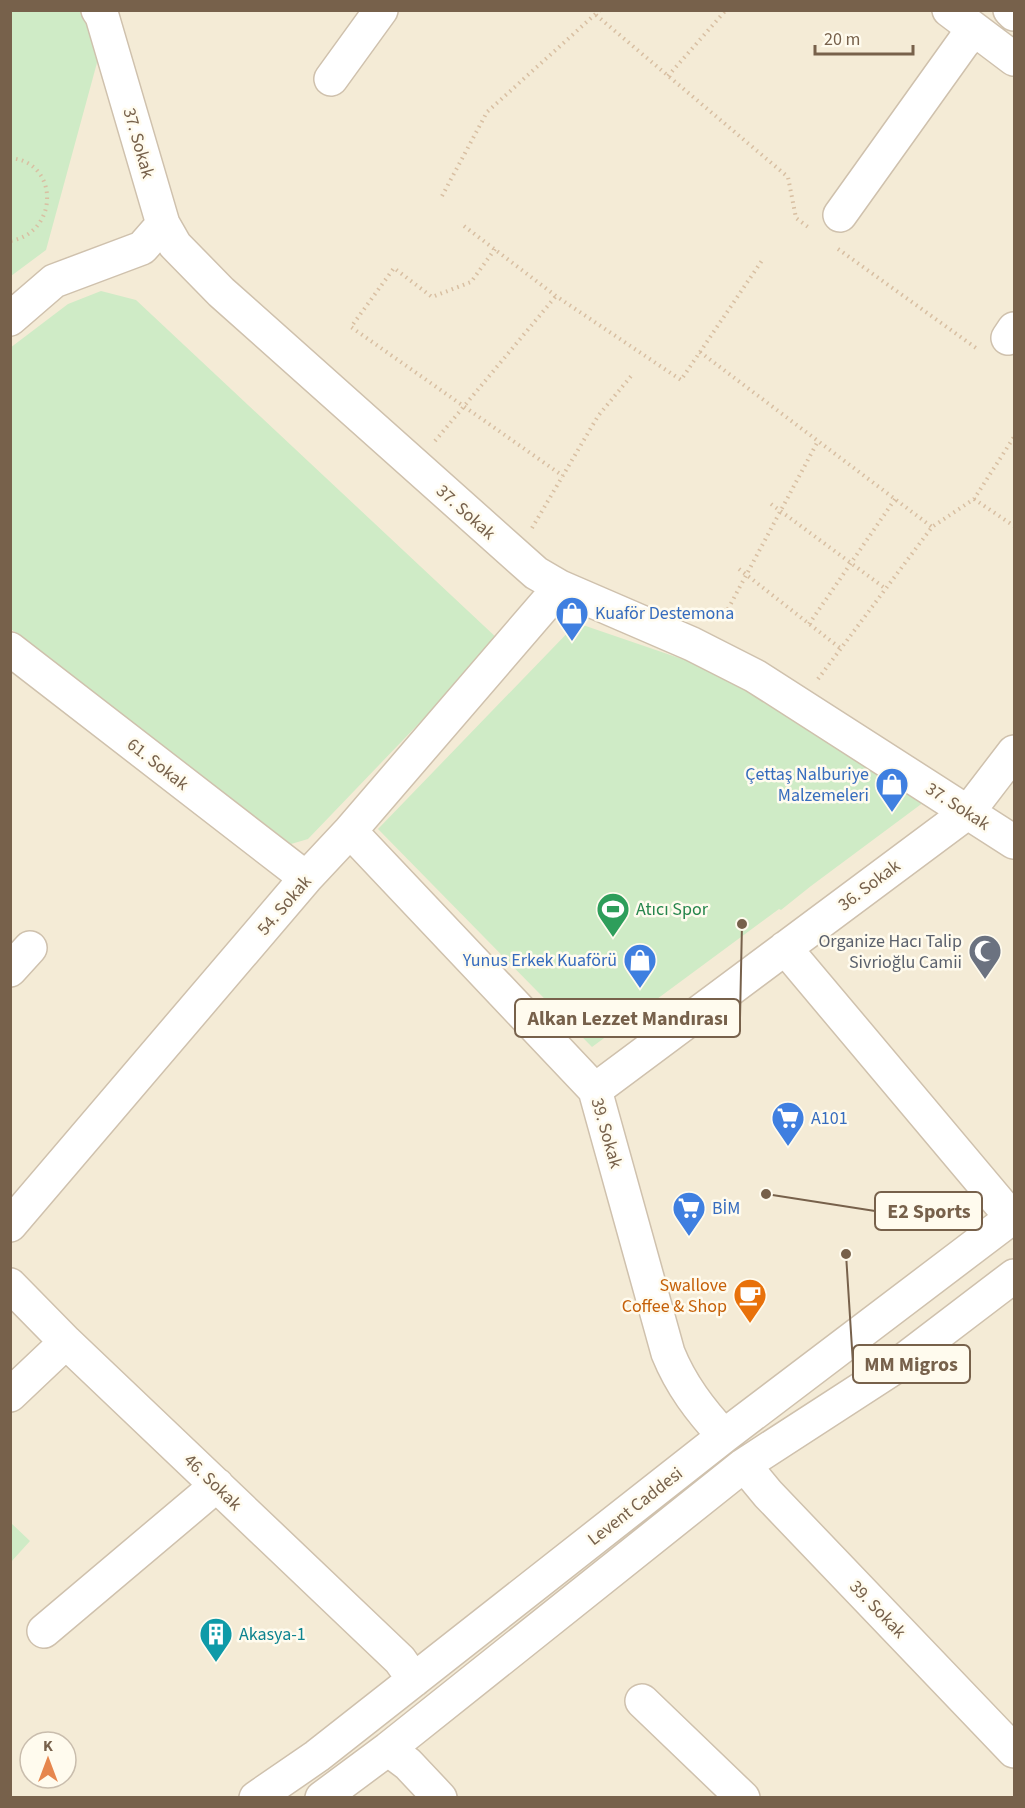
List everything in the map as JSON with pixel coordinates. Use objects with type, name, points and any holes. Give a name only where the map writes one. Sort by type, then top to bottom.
[{"type":"street","points":[[331,79],[381,10]]},
{"type":"street","points":[[949,10],[1014,59]]},
{"type":"street","points":[[1010,10],[1014,14]]},
{"type":"street","name":"37. Sokak","points":[[100,12],[163,225],[175,244],[221,292],[536,573],[560,587],[692,644],[755,675],[1014,842]]},
{"type":"street","points":[[830,231],[963,43],[975,30]]},
{"type":"street","points":[[10,319],[54,281],[142,248],[163,225]]},
{"type":"street","name":"54. Sokak","points":[[10,1225],[306,878],[350,831],[560,587]]},
{"type":"street","name":"61. Sokak","points":[[10,649],[306,878]]},
{"type":"street","name":"36. Sokak","points":[[595,1090],[968,812],[1014,752]]},
{"type":"street","name":"39. Sokak","points":[[350,831],[595,1090],[668,1353],[677,1377],[691,1398],[724,1436]]},
{"type":"street","points":[[785,948],[1013,1217]]},
{"type":"street","name":"Levent Caddesi","points":[[256,1797],[316,1756],[724,1436],[1013,1217]]},
{"type":"street","name":"Levent Caddesi","points":[[322,1797],[388,1749],[744,1465],[892,1369],[1014,1276]]},
{"type":"street","name":"46. Sokak","points":[[10,1285],[66,1342],[400,1660],[414,1680]]},
{"type":"street","points":[[10,1395],[66,1342]]},
{"type":"street","name":"39. Sokak","points":[[744,1465],[768,1494],[1014,1751]]},
{"type":"street","points":[[44,1631],[217,1485]]},
{"type":"street","points":[[642,1701],[743,1797]]},
{"type":"street","points":[[388,1749],[408,1764],[440,1797]]},
{"type":"path","points":[[442,196],[487,112],[600,10]]},
{"type":"path","points":[[668,76],[726,10]]},
{"type":"path","points":[[596,15],[788,177],[796,218],[830,231],[976,348]]},
{"type":"path","points":[[10,158],[28,163],[39,173],[46,185],[48,200],[46,214],[38,227],[26,236],[10,241]]},
{"type":"path","points":[[464,226],[556,296],[681,380],[763,259]]},
{"type":"path","points":[[495,249],[471,282],[432,297],[394,268],[351,327],[562,476]]},
{"type":"path","points":[[429,448],[556,296]]},
{"type":"path","points":[[700,352],[932,527]]},
{"type":"path","points":[[527,536],[598,416],[632,375]]},
{"type":"path","points":[[815,682],[932,527],[974,499],[1014,437]]},
{"type":"path","points":[[728,609],[818,441]]},
{"type":"path","points":[[809,624],[895,499]]},
{"type":"path","points":[[974,499],[1014,526]]},
{"type":"path","points":[[771,504],[886,589]]},
{"type":"path","points":[[739,569],[840,648]]},
{"type":"shaded area","points":[[11,11],[1014,11],[1014,1797],[11,1798]]},
{"type":"green space","points":[[11,11],[87,11],[104,37],[46,250],[11,276]]},
{"type":"green space","points":[[101,291],[136,300],[499,640],[308,839],[291,844],[11,629],[10,348],[68,304]]},
{"type":"green space","name":"Atıcı Spor","points":[[577,623],[720,672],[924,802],[781,910],[779,909],[592,1047],[378,829]]},
{"type":"green space","points":[[11,1523],[30,1541],[11,1562]]},
{"type":"place","name":"Kuaför Destemona","points":[[572,642]]},
{"type":"place","name":"Çettaş Nalburiye Malzemeleri","points":[[892,813]]},
{"type":"place","name":"Alkan Lezzet Mandırası","points":[[742,924]]},
{"type":"place","name":"Atıcı Spor","points":[[613,938]]},
{"type":"place","name":"Organize Hacı Talip Sivrioğlu Camii","points":[[985,980]]},
{"type":"place","name":"Yunus Erkek Kuaförü","points":[[640,989]]},
{"type":"place","name":"A101","points":[[788,1147]]},
{"type":"place","name":"E2 Sports","points":[[766,1194]]},
{"type":"place","name":"BİM","points":[[689,1237]]},
{"type":"place","name":"MM Migros","points":[[846,1254]]},
{"type":"place","name":"Swallove Coffee & Shop","points":[[750,1324]]},
{"type":"place","name":"Akasya-1","points":[[216,1663]]}]
